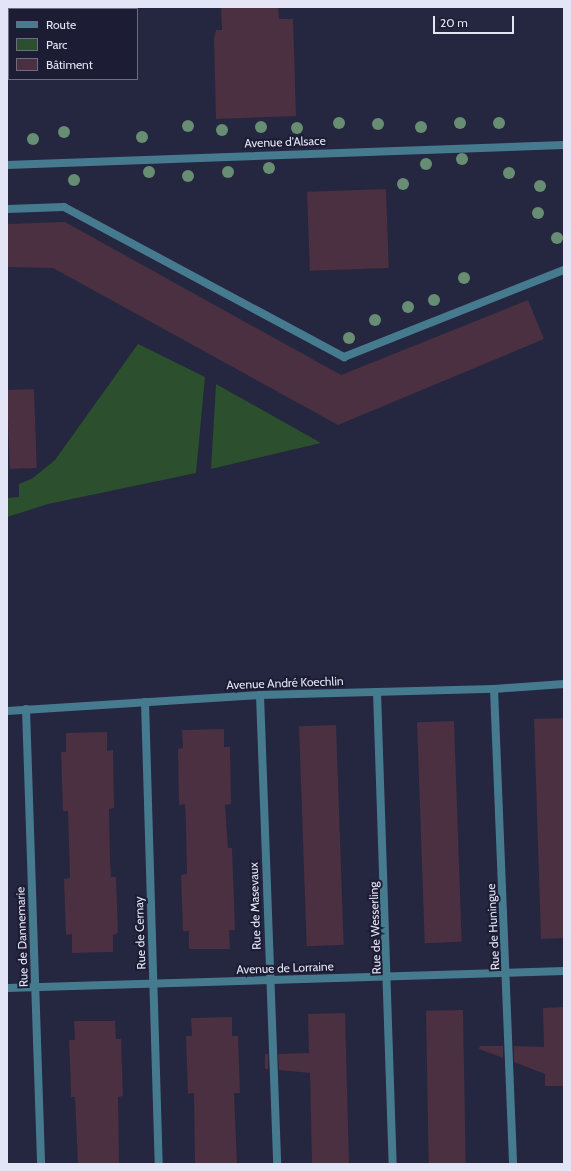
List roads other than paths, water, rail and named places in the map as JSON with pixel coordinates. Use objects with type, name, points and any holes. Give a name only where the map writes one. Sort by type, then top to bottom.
[{"type":"street","name":"Avenue d'Alsace","points":[[7,165],[564,145]]},
{"type":"street","points":[[7,209],[64,207],[344,357],[564,270]]},
{"type":"street","name":"Avenue André Koechlin","points":[[7,711],[260,696],[494,689],[564,684]]},
{"type":"street","name":"Rue de Huningue","points":[[494,689],[507,973],[513,1164]]},
{"type":"street","name":"Rue de Wesserling","points":[[376,692],[389,976],[394,1164]]},
{"type":"street","name":"Rue de Masevaux","points":[[260,696],[277,1164]]},
{"type":"street","name":"Rue de Cernay","points":[[145,702],[159,1164]]},
{"type":"street","name":"Rue de Dannemarie","points":[[26,709],[41,1164]]},
{"type":"street","name":"Avenue de Lorraine","points":[[7,988],[564,971]]}]
